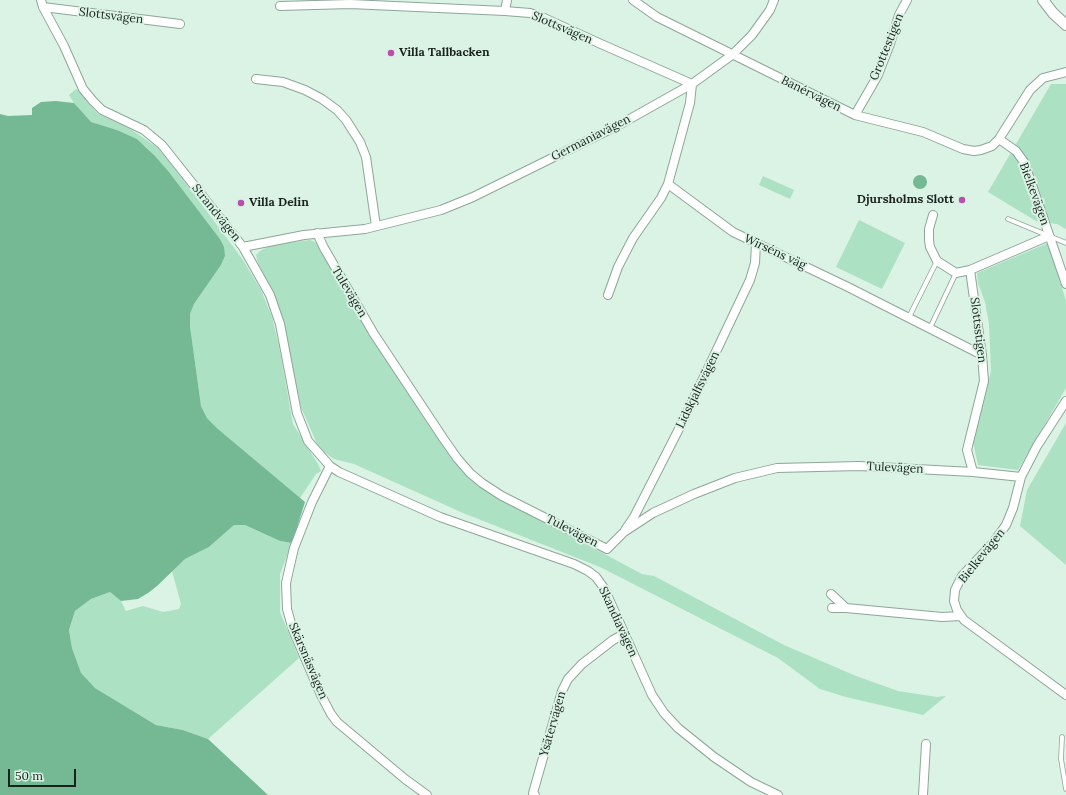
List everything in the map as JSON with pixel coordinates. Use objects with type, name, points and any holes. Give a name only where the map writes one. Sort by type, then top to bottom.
[{"type":"street","points":[[505,11],[507,0]]},
{"type":"street","name":"Banérvägen","points":[[633,0],[657,17],[855,115],[923,132],[963,149],[974,152],[992,146],[999,140]]},
{"type":"street","name":"Germaniavägen","points":[[243,247],[317,233],[365,230],[441,210],[473,197],[619,125],[692,84],[732,55],[752,35],[770,10],[774,0]]},
{"type":"street","name":"Grottestigen","points":[[855,115],[878,75],[899,15],[907,0]]},
{"type":"street","points":[[1043,0],[1053,13],[1066,25]]},
{"type":"street","name":"Slottsvägen","points":[[280,6],[389,3],[530,13],[692,84]]},
{"type":"street","name":"Slottsvägen","points":[[42,4],[180,24]]},
{"type":"street","name":"Strandvägen","points":[[42,4],[64,46],[83,89],[102,110],[144,130],[162,145],[243,247],[270,295],[280,324],[297,413],[308,441],[330,466]]},
{"type":"street","points":[[999,140],[1030,90],[1043,78],[1066,72]]},
{"type":"street","points":[[256,79],[283,82],[305,90],[322,99],[337,110],[346,120],[360,142],[366,157],[376,226]]},
{"type":"street","points":[[608,295],[618,267],[633,238],[661,198],[668,184],[690,103],[692,84]]},
{"type":"street","name":"Bielkevägen","points":[[999,140],[1016,151],[1024,162],[1066,284]]},
{"type":"street","name":"Wirséns väg","points":[[668,184],[733,232],[909,317],[982,355]]},
{"type":"street","points":[[933,215],[929,229],[930,248],[937,261],[956,273],[970,270],[1049,236]]},
{"type":"street","name":"Tulevägen","points":[[317,233],[324,248],[374,334],[443,438],[470,473],[502,496],[607,549],[624,532],[653,513],[712,487],[746,475],[777,468],[859,466],[973,472],[1021,477]]},
{"type":"street","name":"Lidskjalfsvägen","points":[[624,532],[634,517],[684,419],[750,280],[755,264],[756,243]]},
{"type":"street","name":"Slottsstigen","points":[[970,270],[982,355],[984,381],[968,450],[973,472]]},
{"type":"street","name":"Bielkevägen","points":[[1066,400],[1037,446],[1021,477],[1013,508],[1003,530],[962,576],[955,590],[954,601],[957,610],[970,624],[1066,695]]},
{"type":"street","name":"Skandiavägen","points":[[330,466],[339,472],[440,517],[574,564],[588,571],[596,577],[604,588],[652,695],[664,714],[678,728],[714,757],[751,782],[778,795]]},
{"type":"street","name":"Skärsnäsvägen","points":[[330,466],[312,502],[294,548],[286,583],[288,609],[293,630],[321,694],[337,722],[427,795]]},
{"type":"street","points":[[831,594],[846,608]]},
{"type":"street","points":[[832,608],[942,617],[962,616]]},
{"type":"street","name":"Ysätervägen","points":[[533,794],[562,691],[568,679],[582,664],[613,640],[624,634]]},
{"type":"street","points":[[923,795],[926,744]]},
{"type":"lane","points":[[1008,219],[1066,243]]},
{"type":"lane","points":[[909,317],[937,261]]},
{"type":"lane","points":[[930,328],[956,273]]},
{"type":"lane","points":[[1062,737],[1060,759],[1066,788]]},
{"type":"shaded area","points":[[1051,84],[1066,84],[1066,229],[1057,224],[1036,221],[988,192]]},
{"type":"shaded area","points":[[76,89],[81,92],[87,102],[98,114],[129,128],[158,148],[243,260],[261,290],[272,317],[279,346],[293,424],[321,471],[316,474],[300,498],[218,429],[207,418],[201,406],[190,326],[190,314],[194,304],[221,265],[225,256],[220,239],[169,172],[146,147],[137,139],[117,130],[90,122],[69,95]]},
{"type":"shaded area","points":[[56,101],[74,103],[91,122],[117,130],[137,139],[169,172],[220,239],[224,247],[225,256],[221,265],[194,304],[190,314],[190,326],[201,406],[207,418],[218,429],[305,502],[292,543],[280,541],[245,525],[234,525],[209,547],[185,559],[157,586],[138,599],[121,601],[110,592],[91,599],[75,611],[69,630],[72,648],[81,673],[95,688],[156,725],[183,730],[208,739],[268,795],[0,795],[0,114],[8,116],[32,115],[32,108],[41,102]]},
{"type":"shaded area","points":[[920,175],[925,177],[927,182],[925,187],[920,189],[915,187],[913,182],[915,177]]},
{"type":"shaded area","points":[[763,176],[794,190],[790,199],[759,185]]},
{"type":"shaded area","points":[[859,220],[905,243],[882,289],[836,267]]},
{"type":"shaded area","points":[[310,240],[317,243],[350,301],[443,445],[471,478],[513,505],[642,574],[654,576],[784,645],[856,676],[898,691],[937,697],[946,696],[923,715],[846,697],[820,689],[778,658],[600,567],[463,513],[354,464],[334,459],[324,452],[317,444],[301,407],[282,315],[258,263],[256,255],[271,245]]},
{"type":"shaded area","points":[[1048,243],[1066,301],[1066,388],[1018,470],[978,465],[973,442],[991,371],[989,324],[985,302],[978,283],[977,273]]},
{"type":"shaded area","points":[[1066,423],[1066,565],[1020,526],[1027,490]]},
{"type":"shaded area","points":[[234,525],[245,525],[280,541],[292,543],[280,574],[280,612],[299,658],[208,739],[183,730],[156,725],[95,688],[81,674],[72,648],[69,630],[75,611],[91,599],[110,592],[121,601],[126,611],[143,606],[163,612],[179,609],[181,604],[172,571],[185,559],[209,547]]},
{"type":"place","name":"Villa Tallbacken","points":[[391,53]]},
{"type":"place","name":"Djursholms Slott","points":[[962,200]]},
{"type":"place","name":"Villa Delin","points":[[241,203]]}]
